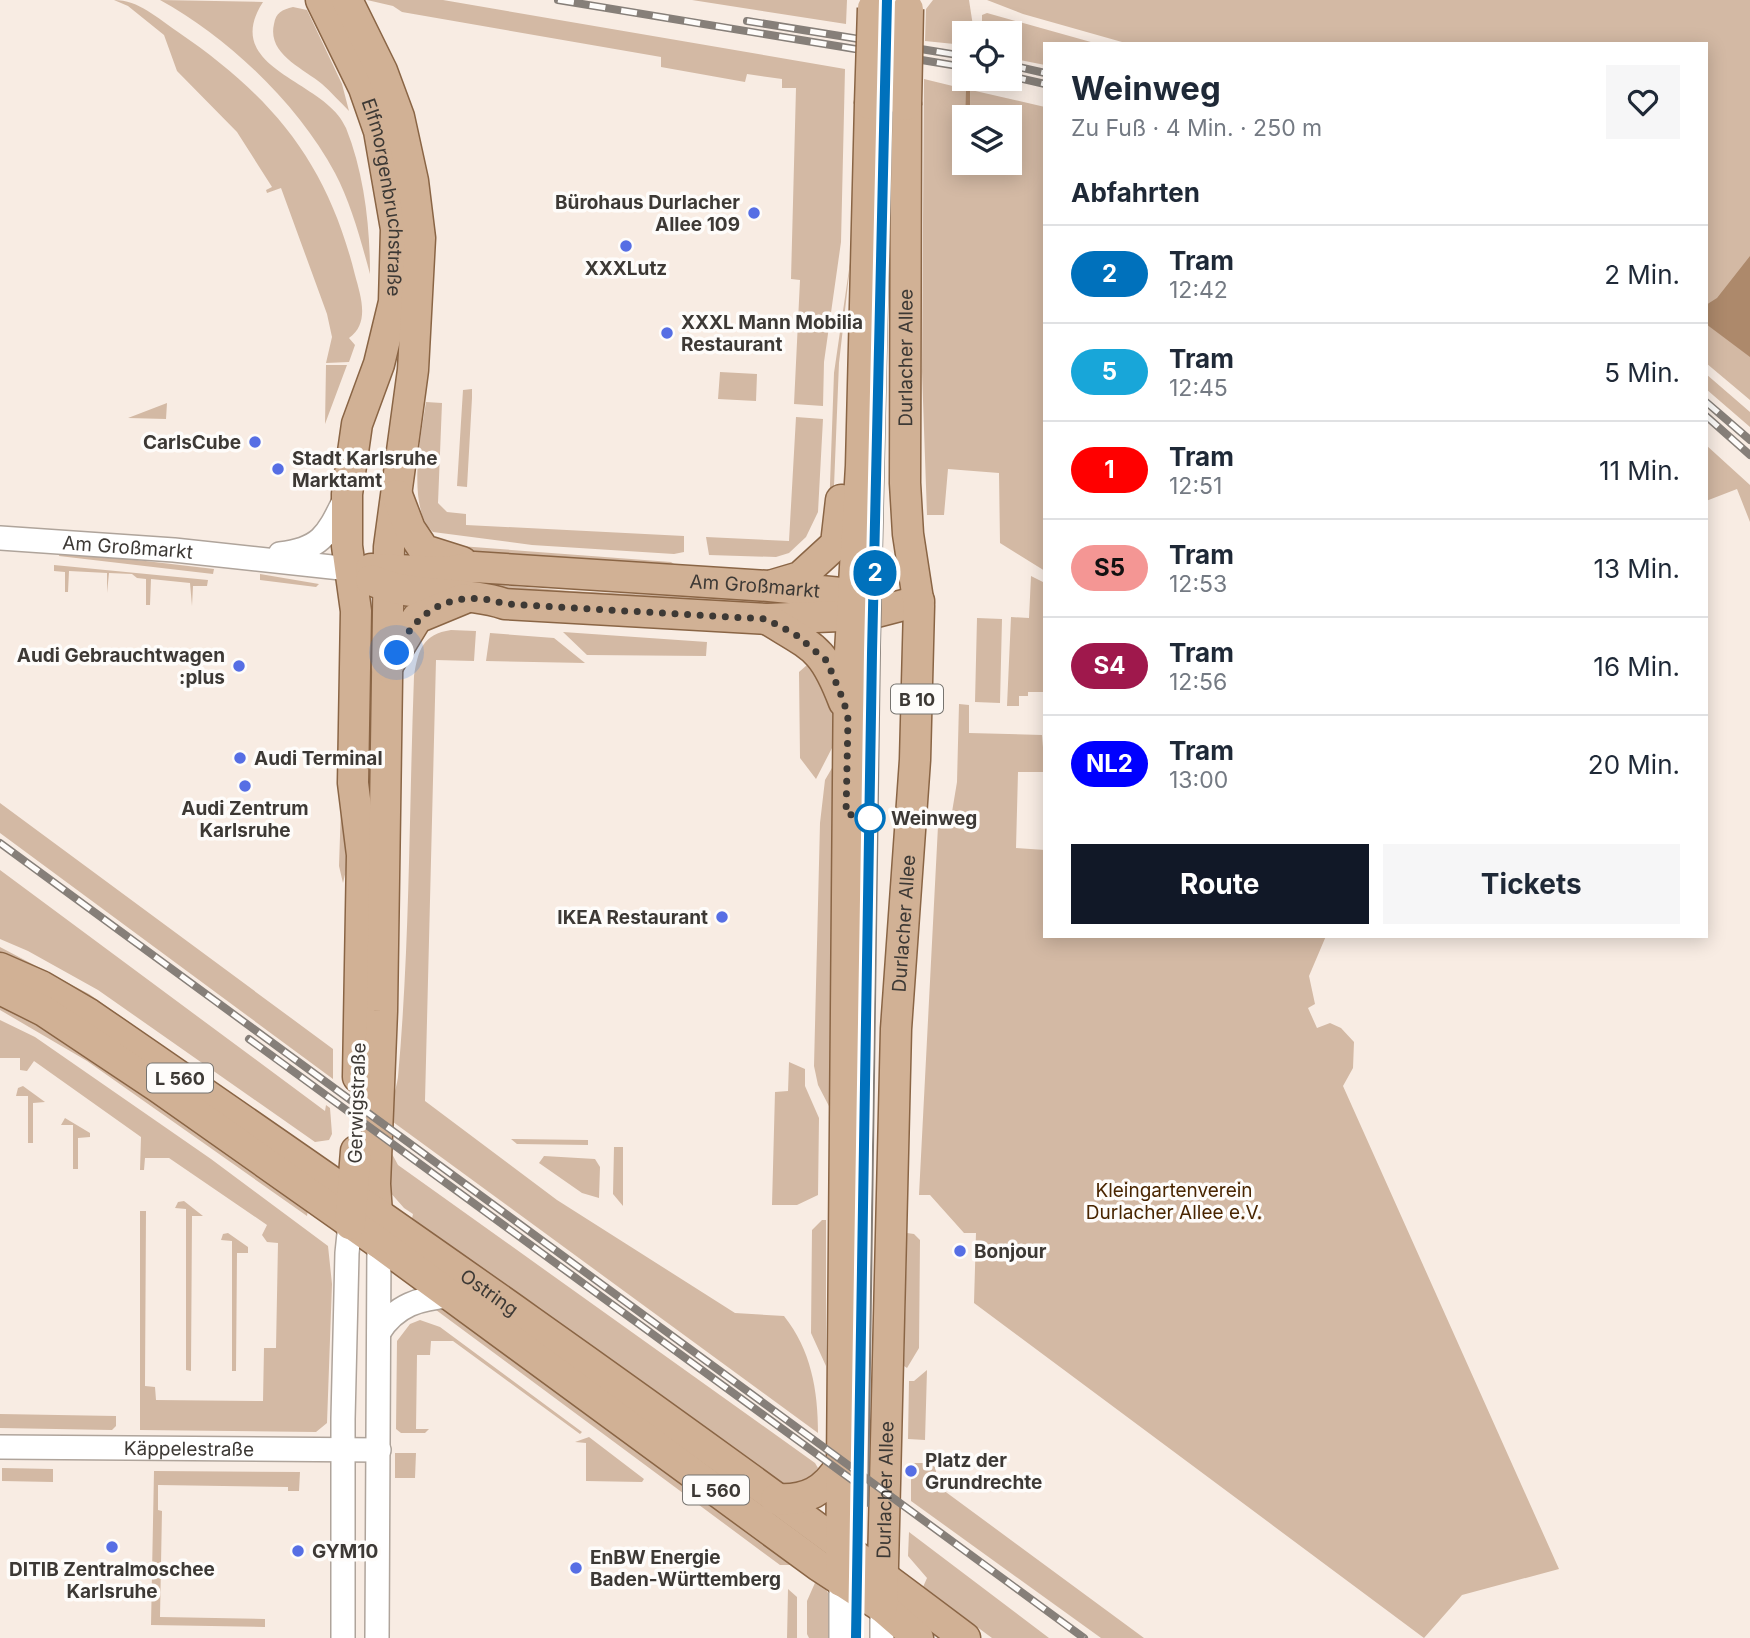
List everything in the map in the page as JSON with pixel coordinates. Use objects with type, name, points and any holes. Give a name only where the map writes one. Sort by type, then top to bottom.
[{"type":"main road","name":"Durlacher Allee","points":[[841,1581],[848,719],[861,466],[873,4]]},
{"type":"main road","name":"Durlacher Allee","points":[[882,1607],[895,1029],[915,760],[919,601],[908,534],[905,483],[908,4]]},
{"type":"main road","name":"Elfmorgenbruchstraße","points":[[339,10],[379,131],[396,229],[394,302],[379,363],[357,424],[347,494],[349,569]]},
{"type":"main road","name":"Elfmorgenbruchstraße","points":[[339,10],[399,117],[418,214],[419,296],[397,495],[390,528],[388,578]]},
{"type":"main road","points":[[769,586],[786,584],[800,577],[836,544],[841,498],[861,466]]},
{"type":"main road","points":[[397,495],[410,529],[424,550],[474,567]]},
{"type":"main road","name":"Am Großmarkt","points":[[388,578],[474,567],[769,586],[852,605]]},
{"type":"main road","name":"Am Großmarkt","points":[[349,569],[505,604],[766,619],[852,605],[919,601]]},
{"type":"main road","name":"Gerwigstraße","points":[[349,569],[356,611],[353,783],[362,873],[360,1212],[379,1243]]},
{"type":"main road","name":"Gerwigstraße","points":[[360,1212],[375,1184],[382,1011],[388,578]]},
{"type":"main road","points":[[387,668],[417,618],[448,603],[473,596]]},
{"type":"main road","points":[[766,619],[808,642],[822,655],[830,667],[848,719]]},
{"type":"main road","name":"Ostring","points":[[0,968],[41,986],[89,1014],[360,1212]]},
{"type":"main road","name":"Ostring","points":[[0,989],[44,1011],[360,1212],[601,1370],[965,1638]]},
{"type":"main road","name":"Ostring","points":[[379,1243],[841,1581],[882,1607],[918,1638]]},
{"type":"main road","points":[[776,1499],[799,1499],[815,1493],[826,1486],[840,1466]]},
{"type":"street","name":"Am Großmarkt","points":[[254,557],[289,553],[318,544],[347,494]]},
{"type":"street","name":"Am Großmarkt","points":[[0,538],[254,557],[349,569]]},
{"type":"street","name":"Gerwigstraße","points":[[343,1638],[347,1253],[360,1212]]},
{"type":"street","name":"Gerwigstraße","points":[[377,1638],[379,1243]]},
{"type":"street","points":[[379,1332],[404,1307],[426,1298],[450,1296]]},
{"type":"street","name":"Käppelestraße","points":[[0,1447],[379,1450]]},
{"type":"street","name":"Durlacher Allee","points":[[841,1581],[841,1638]]},
{"type":"street","name":"Durlacher Allee","points":[[882,1607],[882,1638]]},
{"type":"green space","points":[[114,0],[132,3],[148,11],[212,56],[268,108],[292,136],[312,166],[343,235],[361,301],[360,325],[349,338],[355,345],[349,362],[326,363],[332,337],[327,314],[281,188],[267,193],[266,190],[272,187],[237,132],[177,71],[164,35],[128,6]]},
{"type":"green space","points":[[160,0],[263,2],[253,25],[255,44],[265,59],[335,112],[346,128],[365,200],[370,274],[341,185],[320,147],[302,122],[259,74],[235,53],[186,15]]},
{"type":"green space","points":[[367,0],[443,0],[845,69],[841,242],[824,362],[823,406],[794,404],[800,280],[791,279],[796,88],[782,88],[782,79],[747,74],[745,82],[661,67],[661,57],[402,12],[393,6]]},
{"type":"green space","points":[[692,0],[847,0],[846,24]]},
{"type":"green space","points":[[933,0],[969,0],[972,21],[952,21],[952,44],[925,41],[926,9]]},
{"type":"green space","points":[[987,0],[1750,0],[1750,400],[1708,365],[1708,42],[1122,42],[1023,14]]},
{"type":"green space","points":[[293,7],[307,10],[342,84],[349,111],[322,84],[288,59],[276,44],[273,35],[276,17]]},
{"type":"green space","points":[[987,13],[1016,21],[982,21],[982,15]]},
{"type":"green space","points":[[1022,23],[1091,42],[1043,42],[1043,65],[1022,60]]},
{"type":"green space","points":[[924,79],[952,86],[952,91],[965,91],[966,105],[952,105],[952,175],[1022,175],[1022,105],[971,105],[971,91],[1043,107],[1043,570],[1000,543],[999,473],[948,469],[944,515],[927,515],[922,372]]},
{"type":"green space","points":[[852,249],[839,363],[833,511],[829,512],[834,373]]},
{"type":"green space","points":[[326,365],[347,365],[325,424]]},
{"type":"green space","points":[[720,372],[757,374],[756,401],[718,399]]},
{"type":"green space","points":[[1708,376],[1750,412],[1750,427],[1708,391]]},
{"type":"green space","points":[[472,389],[467,487],[457,486],[463,390]]},
{"type":"green space","points":[[426,402],[442,403],[438,503],[447,512],[466,514],[466,525],[684,536],[684,552],[674,554],[532,545],[433,532],[425,521],[418,489],[419,451]]},
{"type":"green space","points":[[167,403],[166,419],[128,418]]},
{"type":"green space","points":[[796,417],[823,419],[818,512],[806,537],[789,553],[776,557],[709,555],[706,537],[789,541]]},
{"type":"green space","points":[[1708,447],[1750,485],[1750,522],[1737,489],[1708,500]]},
{"type":"green space","points":[[447,545],[671,562],[674,564],[468,552]]},
{"type":"green space","points":[[60,551],[214,569],[213,574],[59,556]]},
{"type":"green space","points":[[54,565],[208,580],[207,586],[193,586],[192,606],[190,583],[151,579],[150,605],[146,605],[146,579],[132,574],[109,573],[107,593],[107,573],[69,571],[68,592],[65,592],[65,572],[54,571]]},
{"type":"green space","points":[[260,574],[319,584],[316,587],[260,580]]},
{"type":"green space","points":[[1031,576],[1043,582],[1043,692],[1028,692],[1028,696],[1019,696],[1019,706],[1007,706],[1011,617],[1029,618]]},
{"type":"green space","points":[[415,577],[570,591],[824,603],[824,607],[521,592]]},
{"type":"green space","points":[[977,618],[1002,619],[1000,703],[975,702]]},
{"type":"green space","points":[[451,630],[476,631],[474,661],[436,660],[425,1101],[557,1200],[735,1313],[784,1316],[807,1357],[814,1386],[818,1433],[389,1119],[398,1077],[405,977],[414,676],[420,651],[428,639]]},
{"type":"green space","points":[[563,632],[707,642],[706,656],[587,655]]},
{"type":"green space","points":[[490,633],[554,638],[585,663],[486,661]]},
{"type":"green space","points":[[815,658],[833,692],[832,748],[816,779],[800,758],[799,672]]},
{"type":"green space","name":"Kleingartenverein Durlacher Allee e.V.","points":[[959,704],[969,705],[969,733],[1042,735],[1043,772],[1018,772],[1016,848],[1043,850],[1043,938],[1325,938],[1309,976],[1315,1004],[1308,1008],[1317,1028],[1330,1023],[1341,1028],[1354,1042],[1353,1068],[1343,1086],[1559,1569],[1462,1595],[1424,1638],[974,1303],[976,1233],[964,1233],[930,1195],[919,1195],[938,826],[952,812],[957,782]]},
{"type":"green space","points":[[836,761],[831,1110],[818,1085],[814,1066],[820,823],[825,780]]},
{"type":"green space","points":[[0,803],[333,1049],[333,1079],[0,833]]},
{"type":"green space","points":[[341,806],[347,866],[343,883],[339,866]]},
{"type":"green space","points":[[0,870],[325,1111],[326,1105],[330,1108],[332,1134],[329,1140],[315,1142],[98,990],[28,951],[0,939]]},
{"type":"green space","points":[[0,947],[89,994],[313,1151],[0,959]]},
{"type":"green space","points":[[0,999],[309,1204],[307,1216],[87,1061],[0,1010]]},
{"type":"green space","points":[[0,1020],[35,1037],[211,1159],[328,1246],[332,1284],[327,1423],[316,1432],[140,1430],[140,1211],[146,1211],[145,1386],[155,1387],[156,1400],[263,1401],[264,1348],[276,1348],[278,1243],[267,1242],[262,1235],[267,1225],[169,1158],[145,1158],[144,1170],[140,1170],[141,1137],[34,1061],[27,1071],[20,1070],[20,1058],[0,1058]]},
{"type":"green space","points":[[789,1062],[805,1069],[805,1086],[819,1118],[818,1195],[797,1205],[772,1205],[775,1092],[788,1091]]},
{"type":"green space","points":[[23,1086],[45,1102],[33,1103],[33,1143],[28,1143],[28,1096],[16,1096],[18,1088]]},
{"type":"green space","points":[[65,1118],[90,1133],[90,1137],[78,1138],[78,1169],[73,1169],[73,1125],[61,1125]]},
{"type":"green space","points":[[511,1139],[588,1140],[588,1145],[517,1144]]},
{"type":"green space","points":[[614,1147],[623,1147],[623,1206],[613,1194]]},
{"type":"green space","points":[[391,1152],[398,1165],[815,1463],[818,1468],[800,1483],[775,1487],[411,1223],[413,1214],[389,1191]]},
{"type":"green space","points":[[544,1156],[595,1159],[600,1167],[599,1198],[582,1193],[539,1163]]},
{"type":"green space","points":[[184,1201],[203,1216],[192,1216],[191,1371],[186,1370],[186,1209],[175,1208],[178,1202]]},
{"type":"green space","points":[[822,1220],[826,1220],[826,1366],[811,1333],[812,1230]]},
{"type":"green space","points":[[228,1233],[248,1247],[248,1253],[237,1253],[236,1371],[232,1371],[232,1241],[221,1240],[223,1234]]},
{"type":"green space","points":[[907,1233],[914,1234],[920,1240],[919,1348],[907,1368],[904,1366]]},
{"type":"green space","points":[[432,1307],[445,1308],[795,1565],[780,1565]]},
{"type":"green space","points":[[420,1320],[440,1327],[582,1432],[580,1434],[453,1341],[431,1341],[430,1355],[417,1355],[416,1429],[429,1429],[425,1433],[401,1433],[396,1429],[397,1341],[410,1324]]},
{"type":"green space","points":[[927,1370],[925,1440],[908,1439],[909,1381],[914,1381]]},
{"type":"green space","points":[[0,1414],[116,1416],[116,1426],[112,1430],[0,1428]]},
{"type":"green space","points":[[589,1437],[644,1479],[642,1482],[586,1481],[586,1443],[575,1442]]},
{"type":"green space","points":[[395,1453],[416,1453],[415,1478],[395,1478]]},
{"type":"green space","points":[[911,1463],[927,1463],[935,1467],[939,1487],[1144,1638],[1101,1638],[911,1501]]},
{"type":"green space","points":[[2,1468],[53,1469],[53,1482],[2,1481]]},
{"type":"green space","points":[[154,1471],[300,1472],[299,1491],[288,1491],[288,1487],[158,1485],[158,1510],[162,1511],[160,1617],[265,1619],[265,1627],[151,1625]]},
{"type":"green space","points":[[909,1532],[1049,1638],[992,1638],[923,1587],[927,1578],[908,1556]]},
{"type":"green space","points":[[818,1576],[831,1598],[834,1638],[809,1638],[807,1634],[807,1601]]},
{"type":"green space","points":[[788,1589],[797,1597],[797,1638],[787,1638]]},
{"type":"shaded area","points":[[1750,256],[1750,357],[1708,326],[1708,304],[1717,298]]},
{"type":"waterway","points":[[968,91],[968,105]]},
{"type":"tram line","name":"2","points":[[856,1638],[872,653],[887,0]]},
{"type":"tram line","points":[[868,1506],[880,646],[894,0]]},
{"type":"railway","points":[[558,0],[952,65]]},
{"type":"railway","points":[[747,21],[952,54]]},
{"type":"railway","points":[[1022,68],[1043,73]]},
{"type":"railway","points":[[1022,79],[1043,84]]},
{"type":"railway","points":[[1708,404],[1750,440]]},
{"type":"railway","points":[[1708,418],[1750,455]]},
{"type":"railway","points":[[0,843],[1084,1638]]},
{"type":"railway","points":[[249,1039],[859,1485]]},
{"type":"place","name":"Bürohaus Durlacher Allee 109","points":[[754,213]]},
{"type":"place","name":"XXXLutz","points":[[626,246]]},
{"type":"place","name":"XXXL Mann Mobilia Restaurant","points":[[667,333]]},
{"type":"place","name":"CarlsCube","points":[[255,442]]},
{"type":"place","name":"Stadt Karlsruhe Marktamt","points":[[278,469]]},
{"type":"place","name":"Audi Gebrauchtwagen :plus","points":[[239,666]]},
{"type":"place","name":"Audi Terminal","points":[[240,758]]},
{"type":"place","name":"Audi Zentrum Karlsruhe","points":[[245,786]]},
{"type":"place","name":"Weinweg","points":[[870,818]]},
{"type":"place","name":"IKEA Restaurant","points":[[722,917]]},
{"type":"place","name":"Bonjour","points":[[960,1251]]},
{"type":"place","name":"Platz der Grundrechte","points":[[911,1471]]},
{"type":"place","name":"DITIB Zentralmoschee Karlsruhe","points":[[112,1547]]},
{"type":"place","name":"GYM10","points":[[298,1551]]},
{"type":"place","name":"EnBW Energie Baden-Württemberg","points":[[576,1568]]},
{"type":"route","points":[[397,653],[402,639],[417,618],[448,603],[473,596],[505,604],[766,619],[808,642],[830,667],[848,719],[846,814],[870,818]]}]
